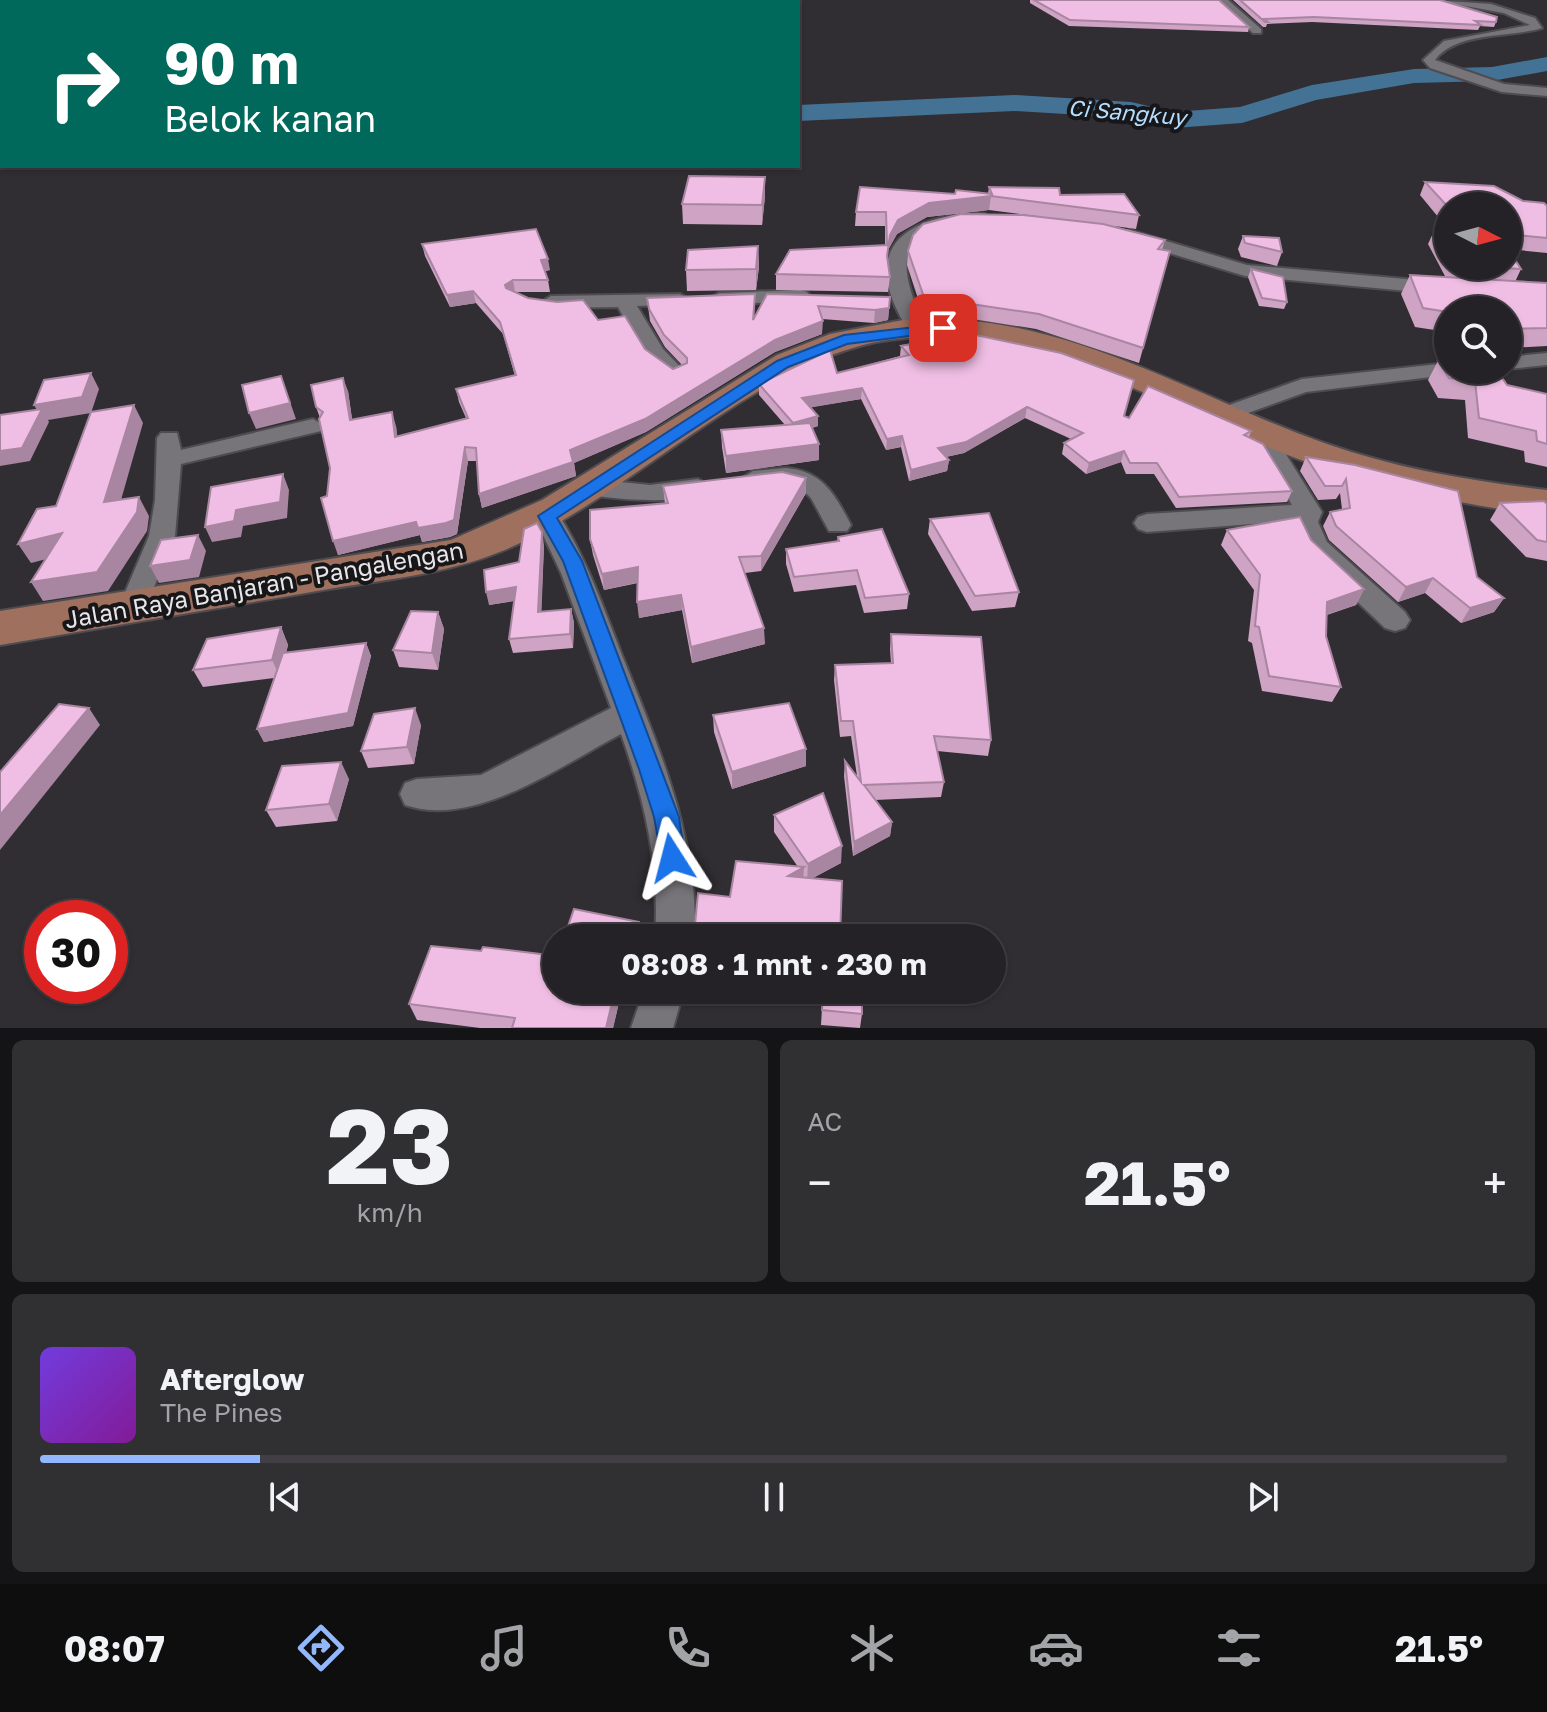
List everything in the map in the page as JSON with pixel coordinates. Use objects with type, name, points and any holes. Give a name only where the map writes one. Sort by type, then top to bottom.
[{"type":"main road","name":"Jalan Raya Banjaran - Pangalengan","points":[[0,628],[132,609],[457,553],[497,540],[547,516],[783,364],[910,315],[1032,338],[1267,433],[1415,482],[1547,503]]},
{"type":"street","points":[[1222,0],[1257,31]]},
{"type":"street","points":[[1437,0],[1509,12],[1534,20],[1538,26],[1446,44],[1432,53],[1429,60],[1443,71],[1481,82],[1547,92]]},
{"type":"street","points":[[910,315],[896,270],[897,255],[908,236],[941,219],[994,218]]},
{"type":"street","points":[[1109,231],[1245,270],[1456,290]]},
{"type":"street","points":[[531,299],[568,304],[817,297]]},
{"type":"street","points":[[879,301],[910,315]]},
{"type":"street","points":[[625,302],[655,353],[675,373]]},
{"type":"street","points":[[1522,362],[1547,359]]},
{"type":"street","points":[[1226,414],[1302,386],[1434,371]]},
{"type":"street","points":[[132,609],[162,536],[168,500],[169,449],[313,426]]},
{"type":"street","points":[[1267,433],[1275,456],[1309,512]]},
{"type":"street","points":[[591,487],[650,493],[785,474],[806,477],[819,487],[838,525]]},
{"type":"street","points":[[1147,523],[1309,512]]},
{"type":"street","points":[[1309,512],[1305,522],[1316,547],[1395,620]]},
{"type":"street","points":[[547,516],[573,561],[666,817],[676,893],[675,924]]},
{"type":"street","points":[[417,794],[485,790],[629,714]]},
{"type":"street","points":[[652,1028],[660,1004]]},
{"type":"building","points":[[1034,0],[1219,0],[1249,27],[1070,20]]},
{"type":"building","points":[[1240,0],[1440,0],[1497,17],[1496,22],[1475,21],[1481,25],[1314,17],[1264,19],[1268,22],[1265,22]]},
{"type":"building","points":[[689,176],[765,177],[762,205],[682,204]]},
{"type":"building","points":[[1425,182],[1494,186],[1506,192],[1434,192]]},
{"type":"building","points":[[860,187],[955,194],[956,190],[992,194],[989,187],[1059,188],[1060,195],[1124,194],[1139,215],[991,196],[929,203],[898,220],[890,235],[887,256],[890,277],[776,274],[790,250],[887,245],[886,212],[856,212]]},
{"type":"building","points":[[1522,200],[1547,206],[1547,238],[1522,235]]},
{"type":"building","points":[[961,214],[1023,215],[1103,224],[1165,240],[1158,249],[1170,251],[1143,348],[1039,314],[924,297],[908,251],[913,235],[923,224]]},
{"type":"building","points":[[536,229],[548,259],[541,260],[548,280],[513,280],[505,285],[506,288],[528,298],[557,302],[583,300],[598,320],[625,316],[645,349],[673,369],[687,363],[687,358],[664,335],[649,309],[647,298],[755,294],[753,320],[767,294],[890,297],[889,308],[818,306],[823,321],[775,340],[645,419],[570,450],[573,462],[479,494],[476,448],[465,447],[454,520],[418,528],[416,522],[333,541],[321,498],[327,496],[330,468],[319,419],[323,412],[316,407],[311,385],[343,378],[350,420],[392,412],[395,437],[468,418],[456,389],[516,375],[500,322],[473,291],[447,295],[422,244]]},
{"type":"building","points":[[1243,236],[1279,238],[1282,252],[1245,243]]},
{"type":"building","points":[[758,246],[756,269],[686,270],[688,250]]},
{"type":"building","points":[[1251,269],[1283,277],[1287,302],[1262,298]]},
{"type":"building","points":[[1410,275],[1434,276],[1434,280],[1547,283],[1547,328],[1522,329],[1522,296],[1434,296],[1434,310],[1423,308]]},
{"type":"building","points":[[966,333],[1061,353],[1134,380],[1124,416],[1129,418],[1148,386],[1251,431],[1244,435],[1263,444],[1292,491],[1179,497],[1157,463],[1130,463],[1124,451],[1089,463],[1064,443],[1083,433],[1027,407],[966,442],[938,448],[949,460],[911,470],[902,436],[887,439],[862,388],[802,398],[818,416],[793,423],[759,384],[830,350],[837,373],[909,355],[901,346]]},
{"type":"building","points":[[91,373],[82,397],[34,405],[44,380]]},
{"type":"building","points":[[281,376],[290,403],[249,413],[242,385]]},
{"type":"building","points":[[1475,384],[1506,384],[1547,394],[1547,444],[1537,441],[1536,431],[1479,418]]},
{"type":"building","points":[[134,405],[104,502],[139,497],[137,512],[97,572],[31,582],[62,533],[18,544],[37,509],[56,506],[91,412]]},
{"type":"building","points":[[42,409],[22,448],[0,451],[0,415]]},
{"type":"building","points":[[810,423],[819,444],[726,456],[721,430]]},
{"type":"building","points":[[1306,457],[1355,465],[1458,491],[1477,577],[1504,598],[1470,608],[1433,578],[1406,587],[1336,526],[1330,512],[1350,508],[1346,479],[1342,486],[1325,486]]},
{"type":"building","points":[[782,472],[806,478],[761,556],[739,557],[764,628],[691,647],[681,595],[637,602],[638,567],[602,574],[590,539],[590,510],[668,503],[663,486]]},
{"type":"building","points":[[283,474],[280,502],[236,510],[234,521],[205,527],[211,487]]},
{"type":"building","points":[[1544,501],[1547,504],[1547,542],[1537,540],[1500,503]]},
{"type":"building","points":[[989,513],[1019,592],[975,596],[930,519]]},
{"type":"building","points":[[1300,517],[1311,540],[1364,589],[1327,602],[1326,636],[1341,687],[1269,676],[1259,627],[1255,626],[1260,575],[1227,530]]},
{"type":"building","points":[[537,523],[542,532],[538,612],[571,609],[570,634],[509,639],[516,587],[486,592],[484,570],[519,562],[524,529]]},
{"type":"building","points":[[882,529],[909,594],[865,598],[857,570],[794,577],[786,549],[839,541],[838,537]]},
{"type":"building","points":[[198,535],[190,560],[150,566],[161,540]]},
{"type":"building","points":[[411,611],[438,612],[432,653],[393,650]]},
{"type":"building","points":[[281,627],[272,660],[193,670],[207,639]]},
{"type":"building","points":[[891,634],[981,637],[991,740],[934,736],[944,782],[864,785],[892,822],[854,842],[845,761],[861,782],[853,721],[841,721],[835,665],[893,663]]},
{"type":"building","points":[[366,643],[348,713],[257,729],[283,653]]},
{"type":"building","points":[[789,703],[806,749],[732,772],[713,715]]},
{"type":"building","points":[[59,704],[89,708],[0,815],[0,772]]},
{"type":"building","points":[[415,708],[407,747],[361,751],[374,714]]},
{"type":"building","points":[[341,762],[329,804],[266,810],[282,766]]},
{"type":"building","points":[[823,793],[842,846],[808,864],[774,815]]},
{"type":"building","points":[[736,861],[804,867],[788,876],[842,881],[840,924],[695,924],[698,893],[730,897]]},
{"type":"building","points":[[574,909],[639,922],[638,924],[569,924]]},
{"type":"building","points":[[431,946],[481,951],[483,947],[542,954],[542,1004],[612,1004],[606,1028],[512,1028],[515,1018],[409,1004]]},
{"type":"building","points":[[822,1004],[862,1004],[862,1014],[822,1010]]},
{"type":"waterway","name":"Ci Sangkuy","points":[[800,113],[1014,103],[1131,110],[1174,120],[1242,115],[1312,93],[1414,76],[1492,74],[1547,64]]},
{"type":"route","points":[[672,858],[666,817],[651,769],[573,561],[547,516],[783,364],[844,340],[943,328]]}]
